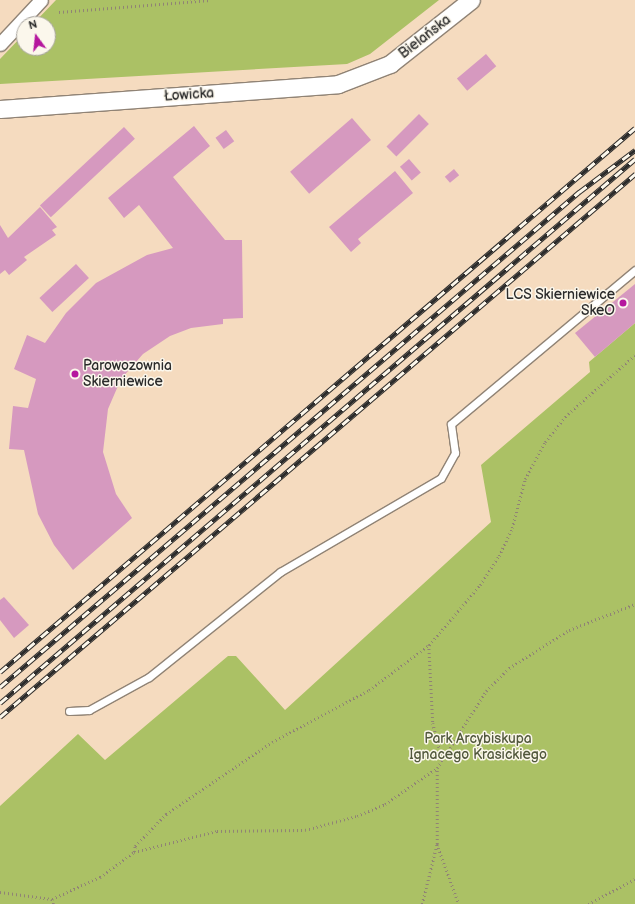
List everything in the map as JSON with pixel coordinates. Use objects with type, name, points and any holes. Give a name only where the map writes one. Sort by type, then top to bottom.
[{"type":"street","points":[[0,44],[41,0]]},
{"type":"street","name":"Bielańska","points":[[377,72],[471,0]]},
{"type":"street","name":"Łowicka","points":[[0,109],[338,84],[377,72]]},
{"type":"lane","points":[[69,711],[89,710],[149,677],[280,572],[441,478],[455,453],[451,424],[635,270]]},
{"type":"path","points":[[60,12],[211,0]]},
{"type":"path","points":[[134,852],[134,846],[166,814],[272,742],[369,690],[429,645],[480,585],[499,556],[512,528],[525,479],[544,442],[568,414],[635,355]]},
{"type":"path","points":[[422,904],[437,844],[437,768],[486,691],[509,668],[569,630],[635,604]]},
{"type":"path","points":[[429,645],[432,724],[442,758]]},
{"type":"path","points":[[0,892],[52,899],[100,877],[134,852],[218,831],[305,830],[326,825],[385,804],[437,768]]},
{"type":"path","points":[[437,844],[459,904]]},
{"type":"path","points":[[588,904],[635,879]]},
{"type":"path","points":[[52,899],[54,904]]},
{"type":"green space","points":[[56,0],[439,0],[370,54],[347,64],[0,84],[0,59],[16,42],[16,56],[56,56],[56,16],[41,16]]},
{"type":"green space","name":"Park Arcybiskupa Ignacego Krasickiego","points":[[635,323],[635,904],[0,904],[0,806],[78,734],[105,760],[228,656],[236,656],[285,710],[491,522],[481,465],[590,372],[589,362]]},
{"type":"building","points":[[486,54],[496,66],[467,91],[457,78]]},
{"type":"building","points":[[419,114],[429,124],[396,156],[386,147]]},
{"type":"building","points":[[352,118],[371,140],[309,194],[290,172]]},
{"type":"building","name":"Parowozownia Skierniewice","points":[[194,126],[210,146],[173,177],[225,240],[242,240],[243,318],[223,319],[223,324],[191,328],[170,336],[143,354],[121,379],[108,409],[103,452],[116,494],[132,518],[73,570],[54,545],[38,514],[24,450],[9,449],[13,406],[28,408],[36,379],[14,369],[27,335],[45,343],[66,313],[96,283],[147,255],[173,248],[139,205],[124,218],[108,198]]},
{"type":"building","points":[[124,127],[135,139],[51,217],[40,205]]},
{"type":"building","points":[[226,130],[234,141],[224,149],[215,138]]},
{"type":"building","points":[[409,159],[421,173],[412,180],[400,167]]},
{"type":"building","points":[[454,169],[459,175],[450,183],[445,177]]},
{"type":"building","points":[[395,171],[413,193],[358,239],[361,243],[351,252],[329,227]]},
{"type":"building","points":[[40,207],[57,227],[52,230],[56,235],[24,257],[27,260],[9,275],[5,270],[0,274],[0,225],[8,238]]},
{"type":"building","points":[[76,264],[89,278],[52,312],[39,298]]},
{"type":"building","name":"LCS Skierniewice SkeO","points":[[635,284],[635,323],[595,357],[575,333]]},
{"type":"building","points":[[4,597],[29,625],[14,638],[0,620],[0,600]]},
{"type":"railway","points":[[0,672],[635,128]]},
{"type":"railway","points":[[0,687],[579,192],[635,150]]},
{"type":"railway","points":[[0,703],[635,159]]},
{"type":"railway","points":[[0,717],[635,174]]},
{"type":"place","name":"LCS Skierniewice SkeO","points":[[623,303]]},
{"type":"place","name":"Parowozownia Skierniewice","points":[[75,374]]}]
